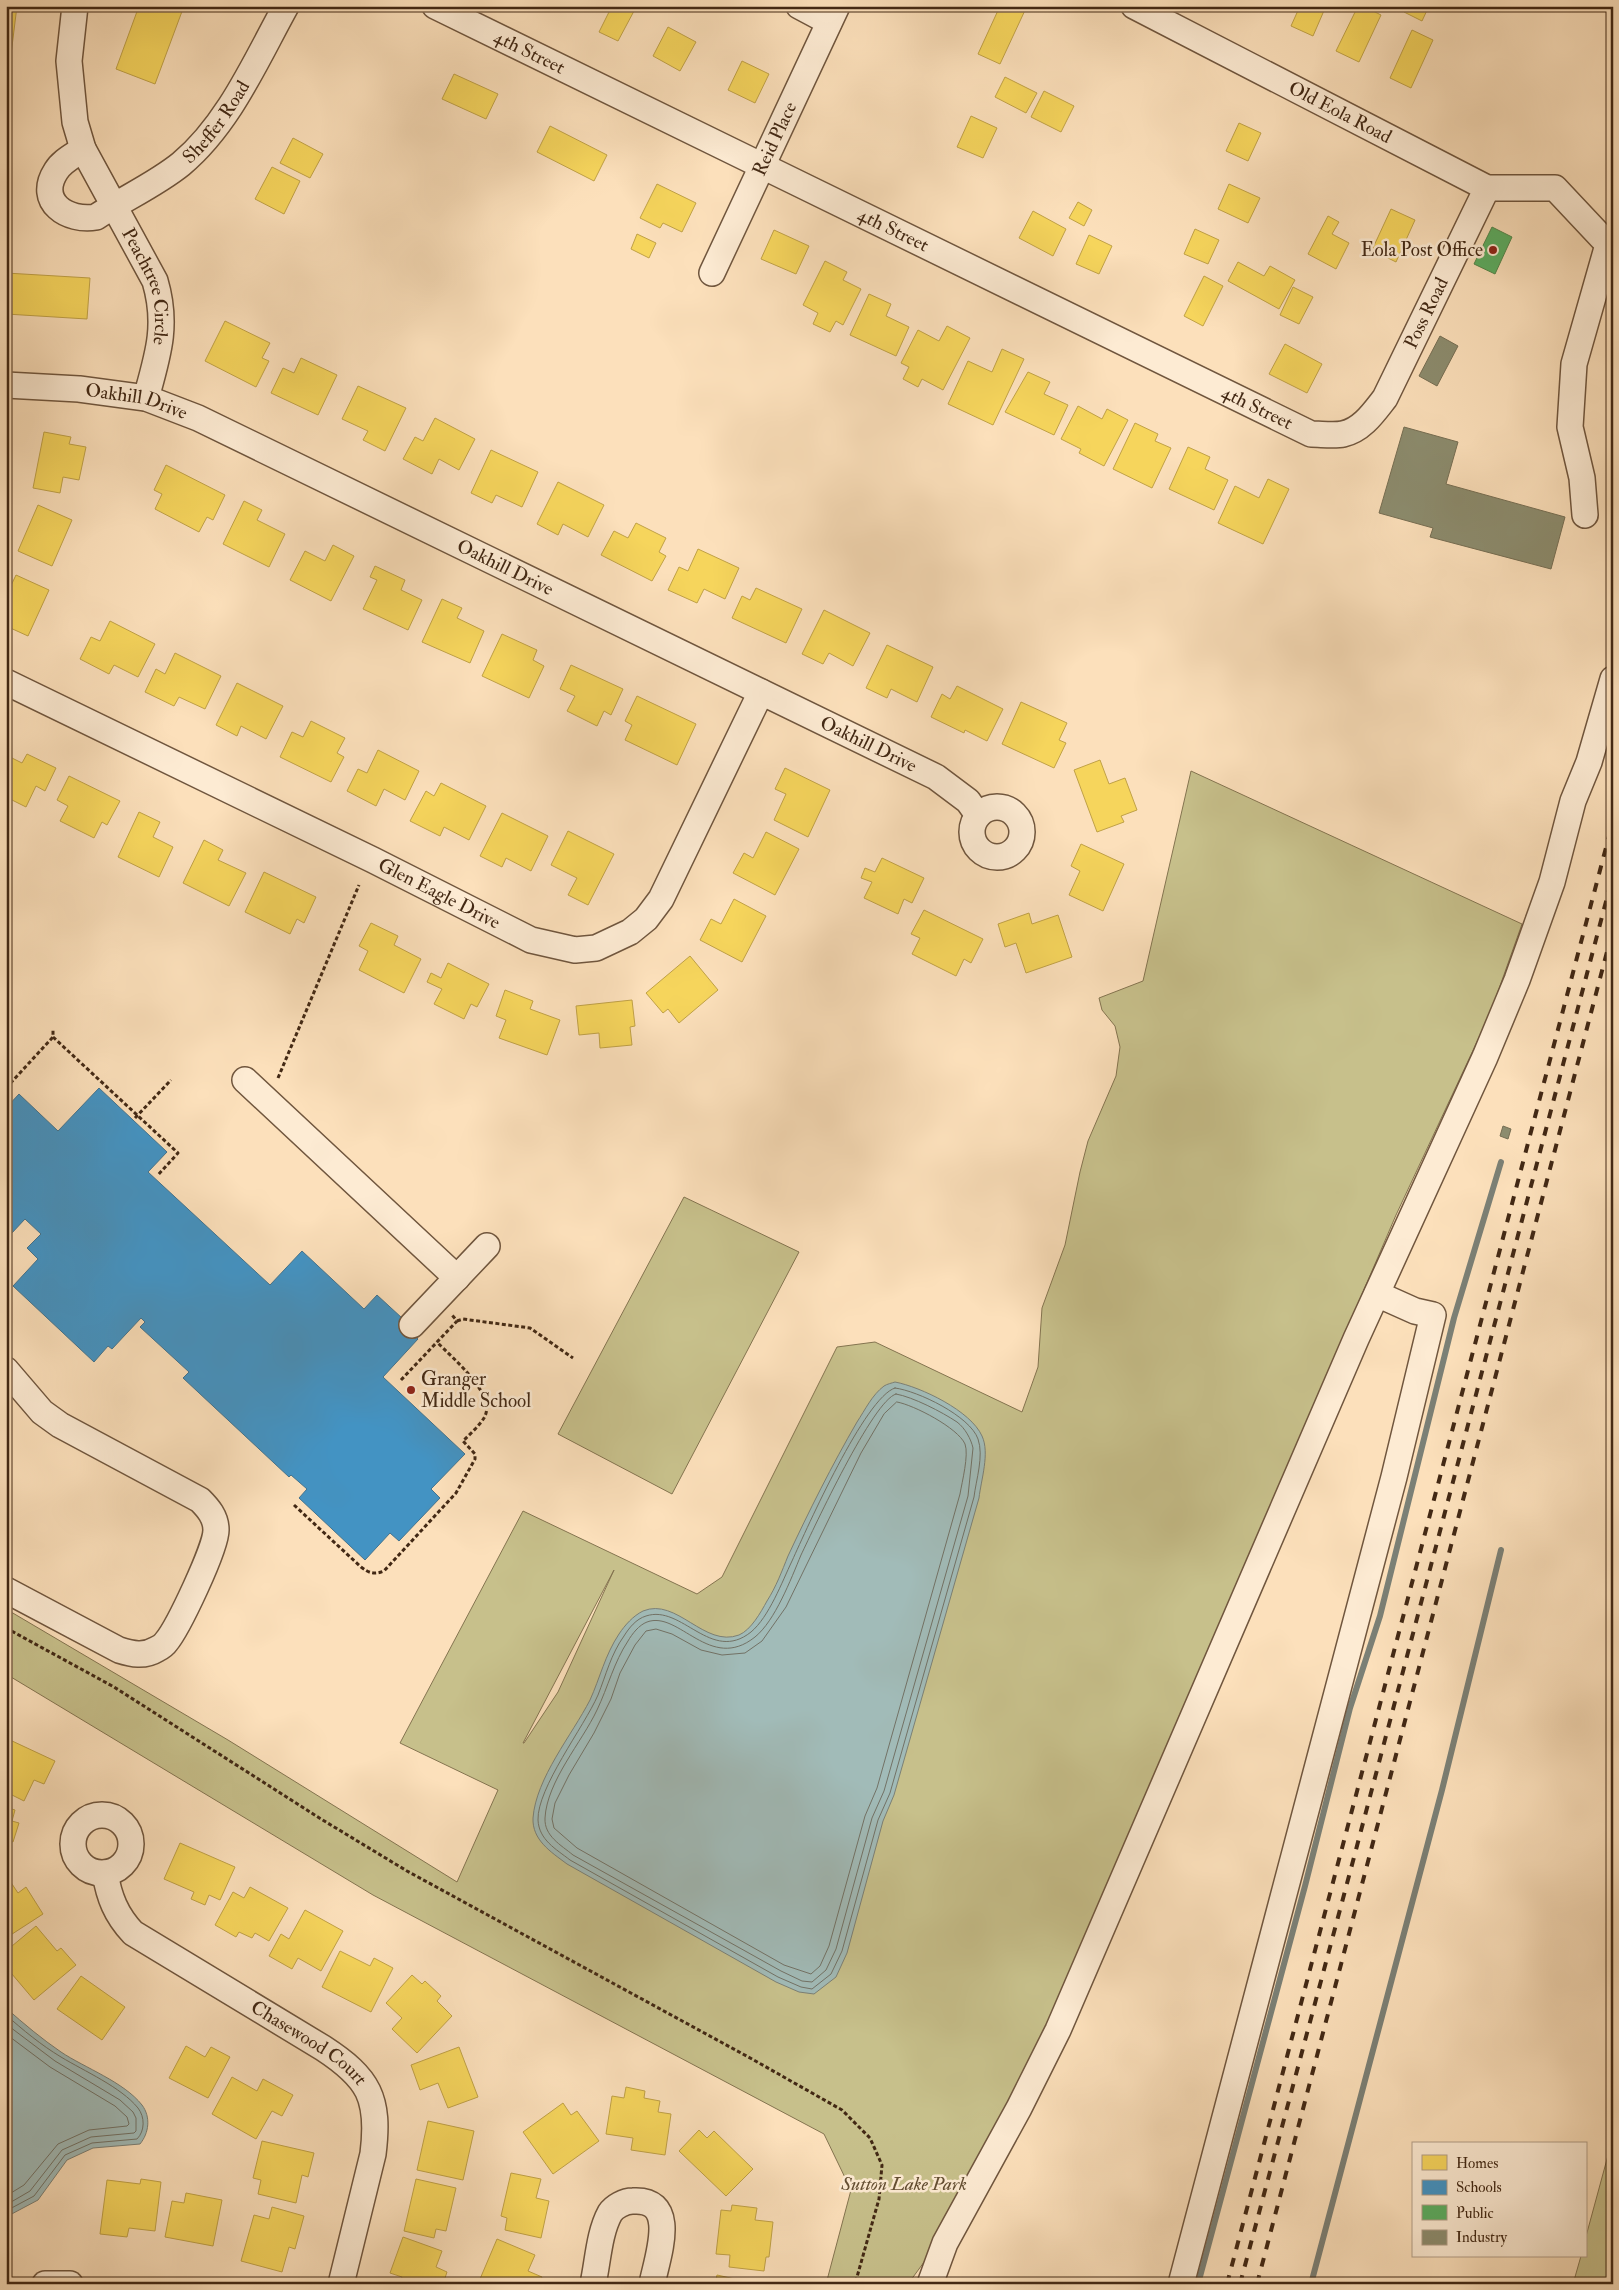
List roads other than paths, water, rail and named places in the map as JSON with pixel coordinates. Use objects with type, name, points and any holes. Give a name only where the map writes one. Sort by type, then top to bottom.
[{"type":"street","name":"Peachtree Circle","points":[[75,6],[69,61],[75,122],[83,150],[155,281],[161,302],[163,325],[160,348],[146,398]]},
{"type":"street","name":"Sheffer Road","points":[[113,206],[180,165],[207,138],[237,94],[286,6]]},
{"type":"street","name":"4th Street","points":[[435,6],[1311,434],[1342,435],[1355,430]]},
{"type":"street","points":[[799,6],[833,14]]},
{"type":"street","name":"Old Eola Road","points":[[1134,6],[1487,188],[1555,188],[1602,238],[1611,242]]},
{"type":"street","name":"Reid Place","points":[[712,273],[833,14]]},
{"type":"street","name":"Peachtree Circle","points":[[83,150],[62,162],[56,171],[49,190],[52,200],[60,210],[70,217],[83,219],[96,217],[113,206]]},
{"type":"street","name":"Poss Road","points":[[1355,430],[1369,418],[1386,398],[1487,188]]},
{"type":"street","points":[[1585,515],[1582,478],[1570,427],[1574,364],[1611,242]]},
{"type":"street","name":"Oakhill Drive","points":[[6,384],[78,388],[146,398],[228,432],[936,777],[968,801],[978,815]]},
{"type":"street","points":[[930,2284],[944,2244],[1019,2108],[1058,2030],[1377,1294],[1518,980],[1552,882],[1573,800],[1589,762],[1613,679]]},
{"type":"street","name":"Glen Eagle Drive","points":[[6,682],[373,860],[531,940],[575,950],[596,948],[614,941],[646,919],[661,899],[762,692]]},
{"type":"street","points":[[245,1080],[457,1278]]},
{"type":"street","points":[[412,1325],[486,1246]]},
{"type":"street","points":[[1181,2284],[1394,1477],[1434,1315],[1415,1311],[1377,1294]]},
{"type":"street","points":[[6,1370],[42,1412],[60,1425],[200,1500],[209,1509],[216,1528],[215,1541],[210,1556],[166,1642],[148,1654],[136,1654],[119,1650],[6,1590]]},
{"type":"street","name":"Chasewood Court","points":[[105,1873],[109,1895],[116,1910],[133,1933],[348,2064],[361,2079],[370,2096],[374,2114],[375,2135],[373,2154],[341,2284]]},
{"type":"street","points":[[593,2284],[605,2224],[611,2211],[621,2204],[632,2201],[652,2206],[657,2210],[662,2219],[663,2233],[652,2284]]},
{"type":"street","points":[[45,2284],[70,2284]]},
{"type":"water","points":[[895,1382],[918,1389],[944,1401],[967,1418],[982,1436],[985,1450],[984,1467],[979,1498],[894,1795],[883,1821],[847,1953],[836,1977],[814,1994],[799,1992],[776,1982],[567,1864],[549,1850],[539,1839],[533,1818],[536,1803],[548,1772],[590,1700],[610,1650],[624,1627],[639,1613],[655,1609],[679,1616],[714,1635],[726,1637],[739,1635],[748,1629],[759,1615],[779,1579],[812,1505],[857,1422],[872,1398],[885,1385]]},
{"type":"water","points":[[6,2008],[61,2052],[125,2089],[142,2105],[147,2115],[148,2125],[140,2144],[93,2148],[67,2160],[38,2200],[6,2217]]},
{"type":"waterway","points":[[1198,2284],[1305,1886],[1350,1708],[1380,1616],[1454,1318],[1501,1162]]},
{"type":"waterway","points":[[1311,2284],[1442,1790],[1501,1550]]},
{"type":"railway","points":[[1227,2284],[1613,821]]},
{"type":"railway","points":[[1240,2284],[1613,875]]},
{"type":"railway","points":[[1257,2284],[1613,929]]},
{"type":"place","name":"Eola Post Office","points":[[1493,250]]},
{"type":"place","name":"Granger Middle School","points":[[411,1390]]},
{"type":"park label","name":"Sutton Lake Park","points":[[904,2184]]}]
